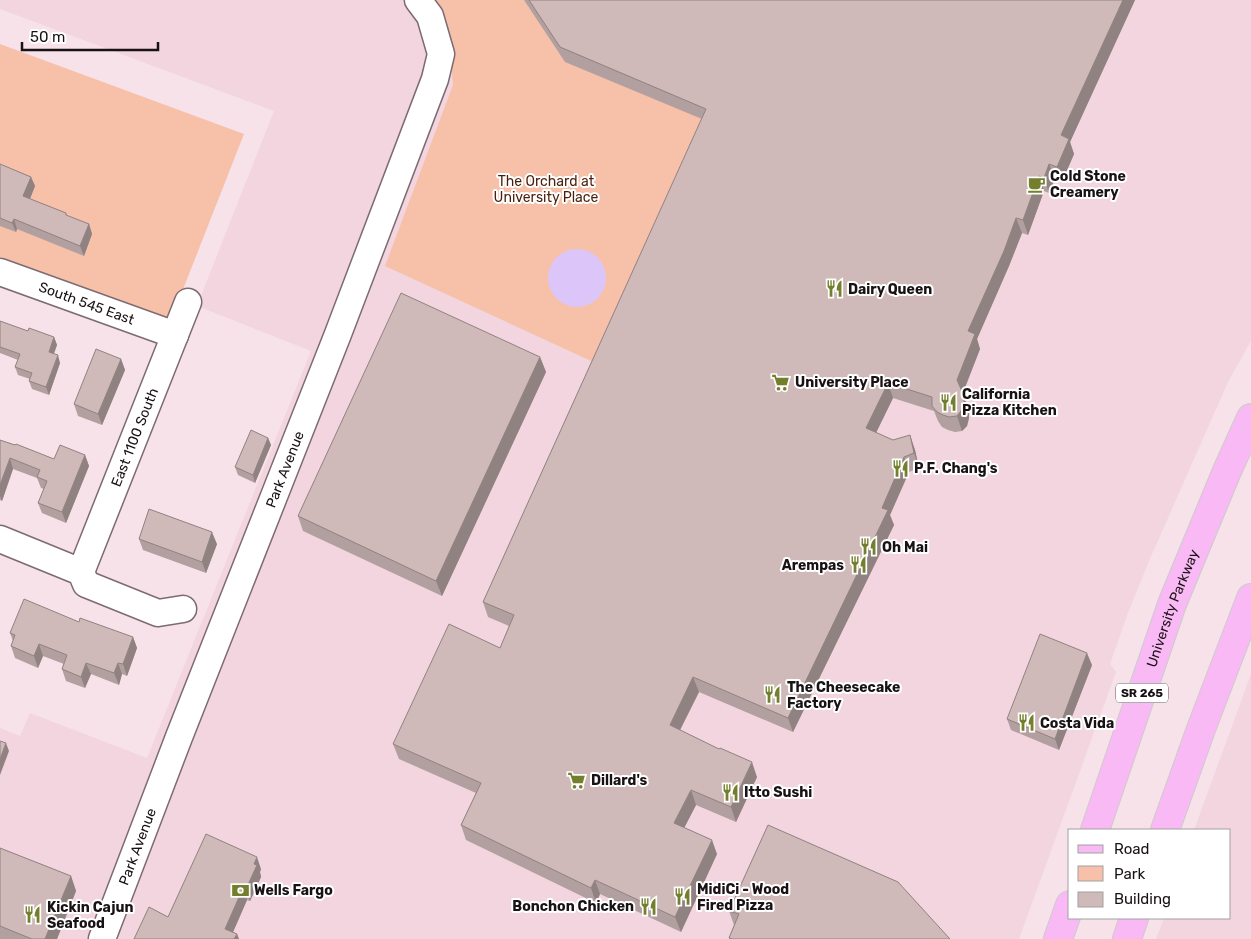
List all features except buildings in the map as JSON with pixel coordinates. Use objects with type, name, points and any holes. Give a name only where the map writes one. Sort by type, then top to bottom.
[{"type":"main road","name":"University Parkway","points":[[1095,829],[1172,604],[1223,479],[1251,418]]},
{"type":"main road","points":[[1165,829],[1251,598]]},
{"type":"main road","points":[[1058,939],[1068,911]]},
{"type":"main road","points":[[1127,939],[1134,919]]},
{"type":"street","name":"Park Avenue","points":[[102,939],[185,721],[436,80],[441,54],[430,16],[418,0]]},
{"type":"street","name":"South 545 East","points":[[0,272],[175,335]]},
{"type":"street","name":"East 1100 South","points":[[81,572],[188,302]]},
{"type":"street","points":[[0,539],[81,572],[86,584],[158,613],[183,610]]},
{"type":"shaded area","name":"University Place","points":[[0,0],[1251,0],[1251,341],[1228,382],[1128,613],[1110,664],[1116,672],[1019,939],[0,939],[0,728],[20,736],[30,713],[147,758],[311,351],[197,306],[274,111],[0,9]]},
{"type":"shaded area","points":[[577,249],[593,254],[601,262],[606,278],[601,294],[593,302],[577,307],[561,302],[553,294],[548,278],[553,262],[561,254]]},
{"type":"shaded area","points":[[1251,674],[1251,939],[1156,939],[1164,919],[1231,919],[1231,829],[1194,829]]},
{"type":"green space","name":"The Orchard at University Place","points":[[431,0],[524,0],[712,123],[602,366],[385,266],[453,85],[449,40]]},
{"type":"green space","points":[[0,44],[244,134],[171,320],[0,257]]},
{"type":"place","name":"Cold Stone Creamery","points":[[1036,184]]},
{"type":"place","name":"Dairy Queen","points":[[834,289]]},
{"type":"place","name":"University Place","points":[[781,382]]},
{"type":"place","name":"California Pizza Kitchen","points":[[948,402]]},
{"type":"place","name":"P.F. Chang's","points":[[900,468]]},
{"type":"place","name":"Oh Mai","points":[[868,547]]},
{"type":"place","name":"Arempas","points":[[858,565]]},
{"type":"place","name":"The Cheesecake Factory","points":[[773,695]]},
{"type":"place","name":"Costa Vida","points":[[1026,723]]},
{"type":"place","name":"Dillard's","points":[[577,780]]},
{"type":"place","name":"Itto Sushi","points":[[730,792]]},
{"type":"place","name":"Wells Fargo","points":[[240,890]]},
{"type":"place","name":"MidiCi - Wood Fired Pizza","points":[[683,897]]},
{"type":"place","name":"Bonchon Chicken","points":[[648,906]]},
{"type":"place","name":"Kickin Cajun Seafood","points":[[33,915]]}]
